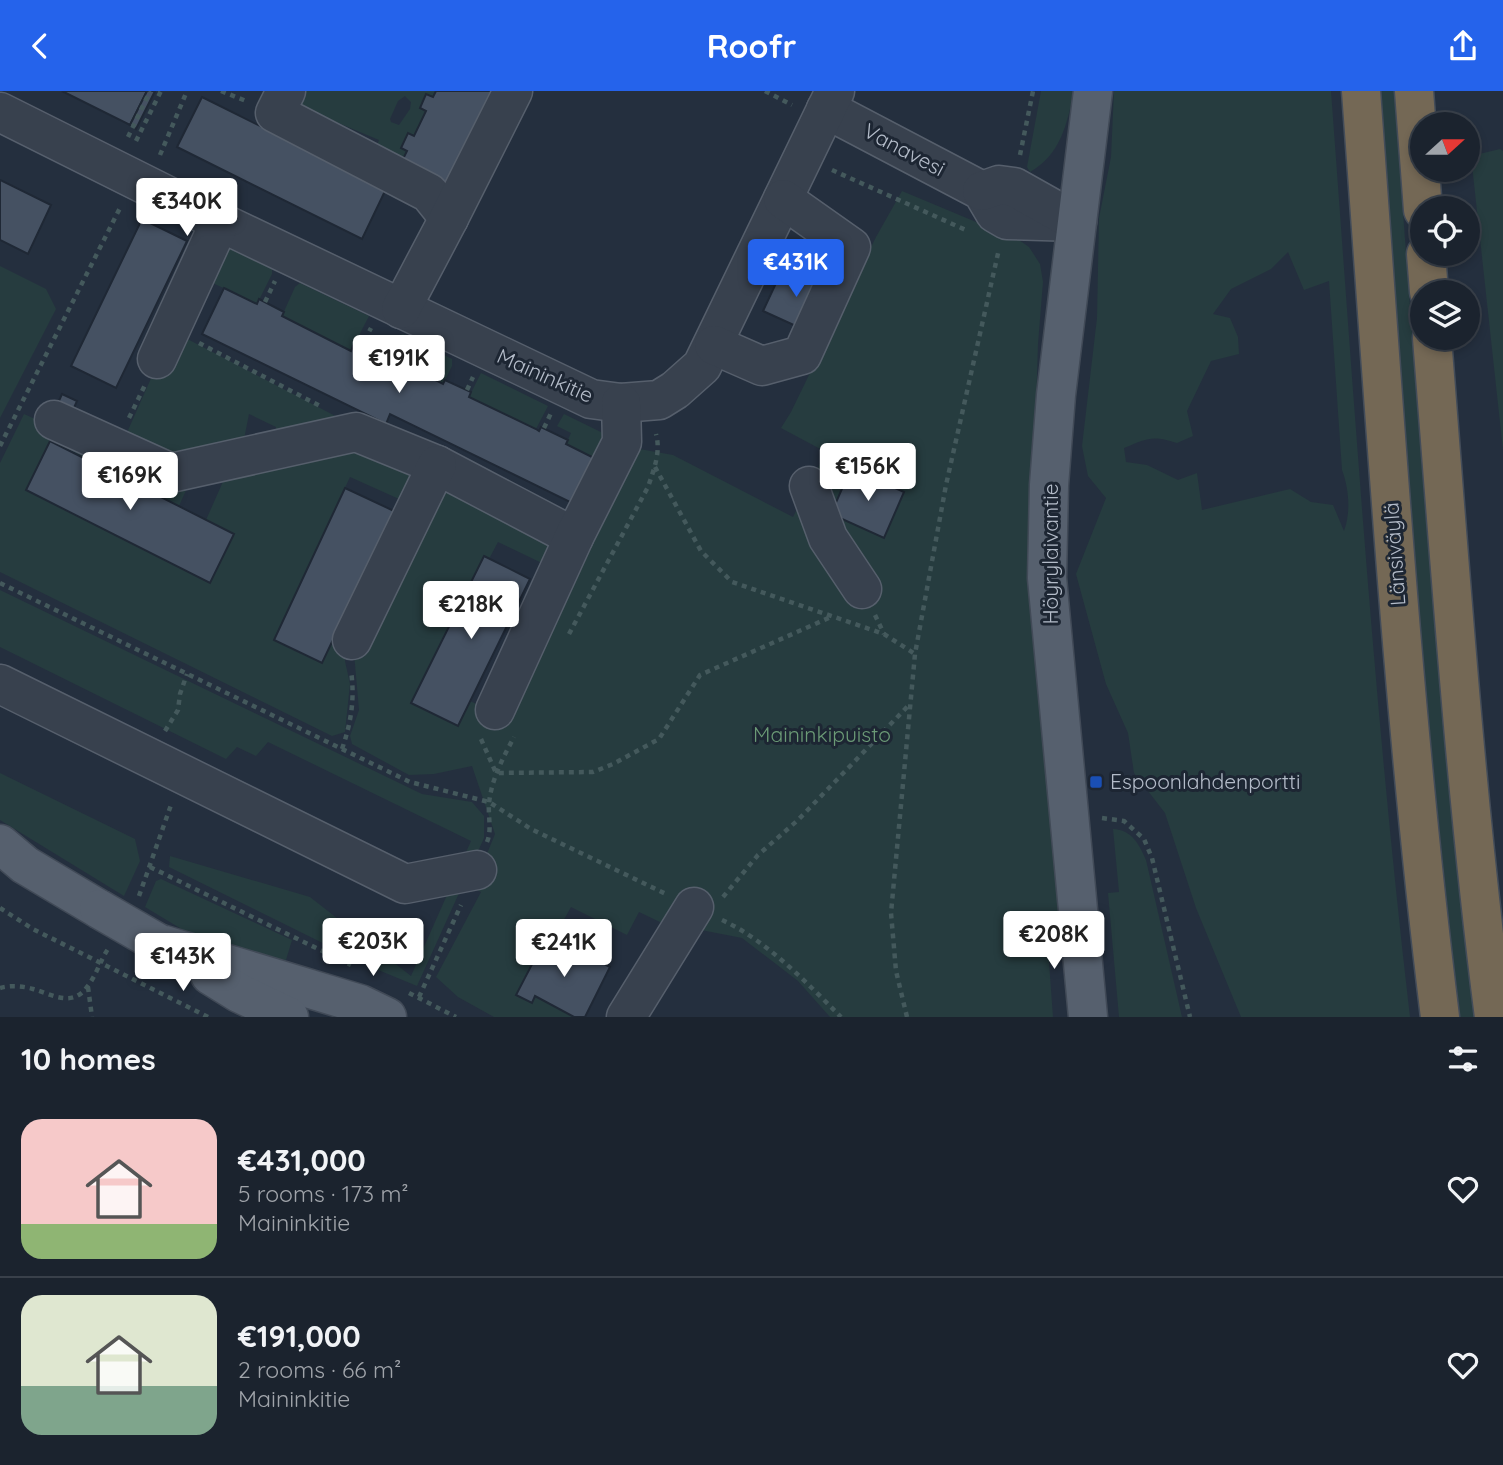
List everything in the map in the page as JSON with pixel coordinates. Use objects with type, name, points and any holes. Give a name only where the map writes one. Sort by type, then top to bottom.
[{"type":"highway","name":"Länsiväylä","points":[[1361,91],[1399,600],[1428,920],[1440,1017]]},
{"type":"highway","points":[[1414,91],[1422,196]]},
{"type":"highway","points":[[1434,350],[1480,905],[1494,1017]]},
{"type":"main road","name":"Höyrylaivantie","points":[[1088,1017],[1047,578],[1049,485],[1056,395],[1093,91]]},
{"type":"main road","points":[[8,855],[239,993],[289,1017]]},
{"type":"main road","points":[[158,943],[360,1004],[397,1004]]},
{"type":"street","points":[[286,91],[275,113],[429,193],[449,218]]},
{"type":"street","points":[[401,309],[513,91]]},
{"type":"street","name":"Maininkitie","points":[[4,105],[220,222],[590,399],[621,403],[659,400],[702,366],[783,199],[821,103]]},
{"type":"street","name":"Vanavesi","points":[[821,103],[1001,199],[1077,222]]},
{"type":"street","points":[[714,345],[762,366],[802,355],[851,247],[783,199]]},
{"type":"street","points":[[163,343],[220,222]]},
{"type":"street","points":[[506,720],[573,537],[622,442],[621,403]]},
{"type":"street","points":[[54,420],[171,473],[356,432],[438,465],[573,537]]},
{"type":"street","points":[[352,640],[438,465]]},
{"type":"street","points":[[809,486],[828,538],[862,589]]},
{"type":"street","points":[[0,684],[405,884],[477,870]]},
{"type":"street","points":[[626,1017],[702,911]]},
{"type":"path","points":[[128,137],[150,91]]},
{"type":"path","points":[[136,141],[161,91]]},
{"type":"path","points":[[161,153],[187,91]]},
{"type":"path","points":[[765,91],[821,103]]},
{"type":"path","points":[[907,1017],[896,971],[891,913],[915,655],[1001,199],[1033,91]]},
{"type":"path","points":[[0,446],[122,204]]},
{"type":"path","points":[[163,343],[348,421],[356,432]]},
{"type":"path","points":[[544,428],[547,422]]},
{"type":"path","points":[[566,639],[648,487],[659,444],[656,433]]},
{"type":"path","points":[[655,467],[701,551],[732,582],[884,634],[915,655]]},
{"type":"path","points":[[0,583],[410,782],[489,802],[531,829],[739,927],[803,979],[841,1017]]},
{"type":"path","points":[[496,773],[593,772],[613,764],[659,739],[700,675],[833,616]]},
{"type":"path","points":[[342,749],[350,725],[354,697],[348,652],[352,640]]},
{"type":"path","points":[[137,900],[150,867],[166,767],[180,694],[187,674]]},
{"type":"path","points":[[702,911],[732,884],[758,855],[798,820],[910,705]]},
{"type":"path","points":[[489,802],[506,720]]},
{"type":"path","points":[[1100,818],[1124,821],[1144,839],[1155,869],[1190,1017]]},
{"type":"path","points":[[150,867],[361,971]]},
{"type":"path","points":[[0,908],[33,929],[208,1017]]},
{"type":"path","points":[[0,988],[32,988],[65,999],[73,998],[88,986],[110,945]]},
{"type":"path","points":[[88,986],[92,1017]]},
{"type":"path","points":[[397,1004],[456,1017]]},
{"type":"green space","points":[[298,91],[436,91],[433,97],[426,95],[420,108],[426,111],[414,136],[408,133],[401,147],[407,151],[399,168],[376,148],[379,140],[293,104]],"holes":[[[405,96],[411,102],[410,109],[399,125],[391,122],[398,101]]]},
{"type":"green space","points":[[1041,91],[1074,91],[1065,126],[1056,147],[1041,165],[1030,172],[1027,167]]},
{"type":"green space","points":[[1114,91],[1331,91],[1375,670],[1410,1017],[1241,1017],[1196,908],[1165,813],[1134,773],[1128,733],[1106,684],[1076,574],[1106,498],[1088,476],[1082,446],[1097,318],[1099,218],[1111,157]],"holes":[[[1288,252],[1304,290],[1329,281],[1342,470],[1348,500],[1344,531],[1333,505],[1311,502],[1290,489],[1202,510],[1197,473],[1178,480],[1147,465],[1126,462],[1124,448],[1139,442],[1156,438],[1177,443],[1193,436],[1187,411],[1211,361],[1239,354],[1238,337],[1230,318],[1213,314],[1231,289],[1271,269]]]},
{"type":"green space","points":[[1379,91],[1394,91],[1410,306],[1410,350],[1413,350],[1440,676],[1477,1017],[1460,1017],[1414,554]]},
{"type":"green space","points":[[1500,149],[1503,151],[1503,450],[1480,239],[1480,196],[1475,196],[1474,182],[1480,182],[1480,154]]},
{"type":"green space","name":"Maininkipuisto","points":[[902,191],[1019,240],[1029,247],[1040,264],[1043,282],[1038,344],[1030,600],[1059,900],[1053,958],[1049,962],[1053,1017],[830,1017],[798,981],[742,938],[660,922],[639,912],[627,935],[571,907],[556,934],[563,942],[558,951],[543,943],[516,995],[531,1003],[535,996],[574,1017],[494,1017],[458,997],[436,977],[481,892],[473,888],[495,834],[472,766],[434,774],[409,775],[352,744],[350,736],[359,710],[354,653],[437,488],[560,539],[548,566],[498,542],[489,559],[484,556],[411,702],[470,701],[495,713],[634,448],[673,455],[793,517],[826,452],[781,428],[876,237]]},
{"type":"green space","points":[[224,245],[272,269],[257,304],[200,277]]},
{"type":"green space","points":[[0,266],[46,289],[56,309],[0,418]]},
{"type":"green space","points":[[300,283],[369,316],[351,351],[282,316],[295,287]]},
{"type":"green space","points":[[172,331],[345,421],[276,445],[276,427],[249,414],[243,444],[170,458],[125,437]]},
{"type":"green space","points":[[403,334],[452,359],[452,366],[443,384],[412,369],[407,378],[379,364],[396,337]]},
{"type":"green space","points":[[481,373],[548,406],[536,429],[469,397]]},
{"type":"green space","points":[[24,414],[91,444],[85,459],[50,442],[26,490],[209,583],[234,535],[206,520],[229,468],[349,442],[422,471],[382,535],[399,499],[350,477],[274,639],[336,634],[346,640],[345,661],[350,684],[345,732],[332,736],[0,572],[0,463]]},
{"type":"green space","points":[[564,414],[607,435],[596,459],[566,444],[571,433],[557,426]]},
{"type":"green space","points":[[118,454],[187,488],[179,506],[109,472]]},
{"type":"green space","points":[[0,590],[422,794],[472,802],[484,816],[484,838],[417,986],[371,967],[169,867],[170,856],[310,897],[411,976],[471,841],[268,742],[256,756],[237,747],[226,759],[0,647]]},
{"type":"green space","points":[[0,773],[135,839],[140,861],[124,896],[0,820]]},
{"type":"green space","points":[[1113,829],[1130,835],[1146,860],[1182,1017],[1119,1017],[1108,893],[1119,892]]},
{"type":"green space","points":[[161,879],[292,940],[286,960],[213,948],[145,907],[156,881]]},
{"type":"building","points":[[62,91],[147,91],[130,125]]},
{"type":"building","points":[[147,91],[155,91],[136,129],[130,125]]},
{"type":"building","points":[[436,91],[494,91],[448,184],[402,161],[407,151],[401,148],[408,133],[414,136],[426,111],[420,108],[426,94],[433,97]]},
{"type":"building","points":[[202,97],[386,189],[362,239],[177,147]]},
{"type":"building","points":[[0,180],[51,205],[28,254],[0,240]]},
{"type":"building","points":[[142,219],[187,241],[116,388],[71,366]]},
{"type":"building","points":[[784,266],[830,287],[809,332],[763,311]]},
{"type":"building","points":[[224,288],[257,304],[259,299],[284,312],[282,316],[351,351],[353,346],[381,360],[379,364],[407,378],[412,368],[443,384],[445,380],[471,392],[469,397],[539,431],[541,427],[568,440],[566,444],[596,459],[574,504],[390,414],[386,424],[202,334]]},
{"type":"building","points":[[62,394],[77,401],[73,410],[58,403]]},
{"type":"building","points":[[50,441],[234,534],[210,583],[26,490]]},
{"type":"building","points":[[851,468],[904,492],[884,538],[831,514]]},
{"type":"building","points":[[345,488],[394,511],[322,663],[274,640]]},
{"type":"building","points":[[484,556],[530,579],[458,726],[411,703]]},
{"type":"building","points":[[563,942],[610,967],[585,1017],[574,1017],[535,996],[532,1003],[516,995],[543,943],[558,951]]},
{"type":"place","name":"Espoonlahdenportti","points":[[1096,782]]}]
